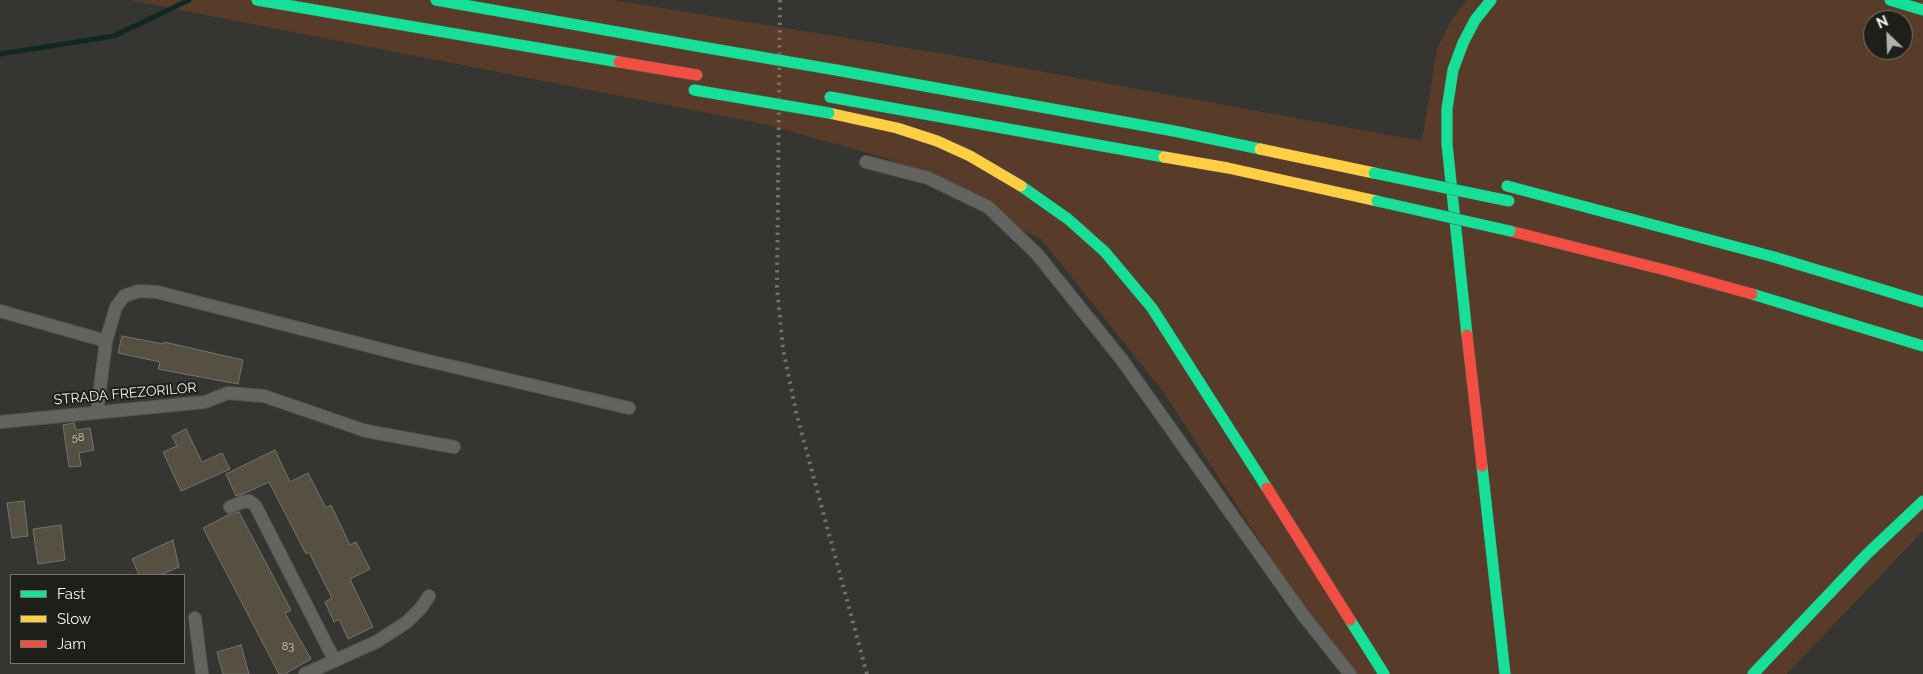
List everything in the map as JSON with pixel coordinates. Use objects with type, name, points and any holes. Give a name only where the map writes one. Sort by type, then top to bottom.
[{"type":"highway","points":[[257,0],[702,75]]},
{"type":"highway","points":[[436,0],[1174,131],[1514,202]]},
{"type":"highway","points":[[1491,0],[1475,20],[1462,43],[1453,70],[1447,109],[1447,144],[1505,674]]},
{"type":"highway","points":[[1890,0],[1923,10]]},
{"type":"highway","points":[[430,30],[465,43],[515,56]]},
{"type":"highway","points":[[689,89],[829,113],[897,128],[937,141],[970,156],[1006,176],[1068,219],[1105,252],[1152,308],[1384,674]]},
{"type":"highway","points":[[826,96],[1228,168],[1510,231],[1697,279],[1807,310],[1923,346]]},
{"type":"highway","points":[[1441,171],[1460,176]]},
{"type":"highway","points":[[1503,185],[1726,244],[1923,302]]},
{"type":"highway","points":[[1754,674],[1866,555],[1923,501]]},
{"type":"street","points":[[866,162],[928,178],[988,207],[1037,254],[1122,360],[1304,615],[1350,674]]},
{"type":"street","points":[[97,412],[106,341],[116,307],[124,296],[139,290],[158,292],[412,357],[629,408]]},
{"type":"street","points":[[0,311],[106,341]]},
{"type":"street","name":"STRADA FREZORILOR","points":[[0,422],[205,402],[228,393],[264,396],[366,431],[454,447]]},
{"type":"street","points":[[230,507],[249,501],[255,504],[335,661]]},
{"type":"street","points":[[305,674],[376,642],[407,622],[421,608],[429,596]]},
{"type":"street","points":[[195,618],[202,674]]},
{"type":"shaded area","points":[[129,0],[613,0],[951,55],[1422,141],[1437,48],[1454,16],[1467,0],[1923,0],[1923,531],[1787,674],[1346,674],[1162,390],[1042,240],[889,159],[764,124]]},
{"type":"building","points":[[122,336],[163,344],[164,342],[243,360],[238,384],[158,369],[160,362],[118,353]]},
{"type":"building","points":[[74,423],[76,430],[90,428],[94,450],[79,453],[81,466],[69,467],[63,425]]},
{"type":"building","points":[[186,429],[202,462],[222,453],[230,469],[181,491],[163,452],[177,446],[172,436]]},
{"type":"building","points":[[275,450],[290,482],[308,473],[326,508],[331,505],[350,545],[356,542],[370,569],[350,579],[373,627],[348,639],[339,619],[334,622],[325,602],[332,598],[309,552],[306,554],[269,482],[236,496],[226,474]]},
{"type":"building","points":[[24,501],[28,536],[12,538],[7,503]]},
{"type":"building","points":[[239,512],[291,610],[285,613],[311,659],[285,674],[279,674],[203,528],[228,515]]},
{"type":"building","points":[[61,525],[65,560],[38,564],[33,529]]},
{"type":"building","points":[[173,540],[179,567],[162,574],[139,574],[132,559]]},
{"type":"building","points":[[241,645],[249,674],[223,674],[217,652]]},
{"type":"waterway","points":[[0,54],[114,36],[189,0]]},
{"type":"railway","points":[[780,0],[777,287],[783,349],[797,416],[867,674]]},
{"type":"traffic: fast","points":[[257,0],[619,62]]},
{"type":"traffic: fast","points":[[436,0],[702,47]]},
{"type":"traffic: fast","points":[[1467,335],[1447,144],[1447,109],[1453,70],[1463,43],[1475,20],[1491,0]]},
{"type":"traffic: fast","points":[[1890,0],[1923,10]]},
{"type":"traffic: fast","points":[[702,47],[836,70]]},
{"type":"traffic: fast","points":[[836,70],[1174,131],[1260,149]]},
{"type":"traffic: fast","points":[[694,90],[829,113]]},
{"type":"traffic: fast","points":[[830,97],[1164,157]]},
{"type":"traffic: fast","points":[[1374,173],[1509,201]]},
{"type":"traffic: fast","points":[[1021,186],[1068,219],[1105,252],[1152,308],[1267,488]]},
{"type":"traffic: fast","points":[[1507,186],[1774,257],[1923,302]]},
{"type":"traffic: fast","points":[[1377,201],[1510,231]]},
{"type":"traffic: fast","points":[[1752,294],[1923,346]]},
{"type":"traffic: fast","points":[[1482,466],[1505,674]]},
{"type":"traffic: fast","points":[[1753,674],[1866,555],[1923,501]]},
{"type":"traffic: fast","points":[[1350,620],[1384,674]]},
{"type":"traffic: slow","points":[[829,113],[897,128],[937,141],[970,156],[1021,186]]},
{"type":"traffic: slow","points":[[1260,149],[1374,173]]},
{"type":"traffic: slow","points":[[1164,157],[1228,168],[1377,201]]},
{"type":"traffic: jam","points":[[619,62],[697,75]]},
{"type":"traffic: jam","points":[[1510,231],[1752,294]]},
{"type":"traffic: jam","points":[[1467,335],[1482,466]]},
{"type":"traffic: jam","points":[[1267,488],[1350,620]]}]
